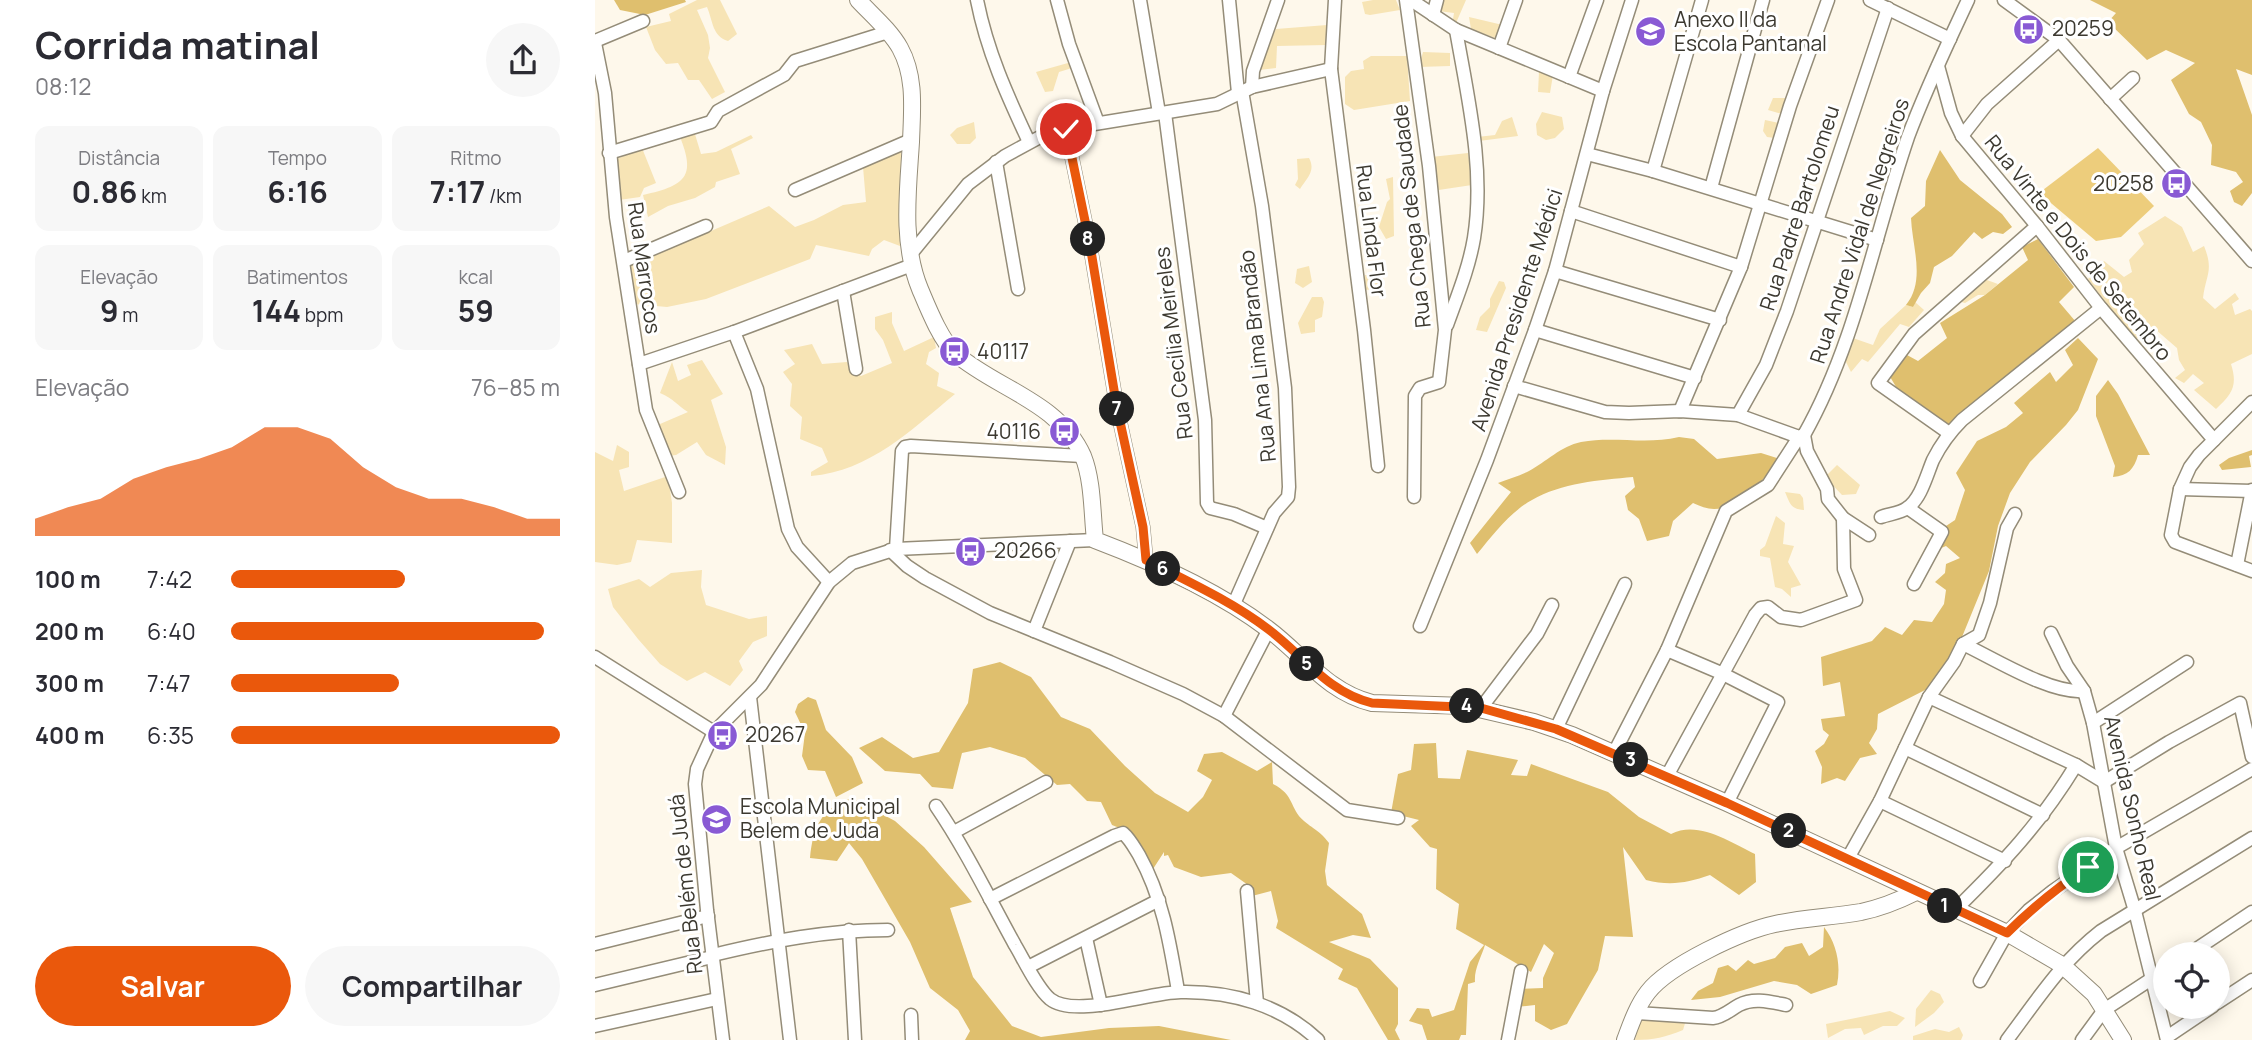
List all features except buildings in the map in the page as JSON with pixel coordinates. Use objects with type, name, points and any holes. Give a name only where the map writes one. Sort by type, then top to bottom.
[{"type":"main road","points":[[858,0],[899,47],[911,81],[913,116],[908,211],[911,260],[928,307],[954,352],[1040,406],[1064,430],[1082,456],[1088,478],[1095,540],[1146,560],[1233,606],[1269,629],[1325,681],[1357,699],[1395,704],[1481,708],[1556,729],[1727,803],[1848,858],[1954,911],[2007,933],[2062,965],[2094,994],[2123,1040]]},
{"type":"main road","points":[[1625,1040],[1648,992],[1668,974],[1703,954],[1753,931],[1792,921],[1863,911],[1888,905],[1916,892]]},
{"type":"street","points":[[977,0],[984,34],[998,75],[1029,142]]},
{"type":"street","points":[[1057,0],[1069,44],[1098,123]]},
{"type":"street","name":"Rua Cecília Meireles","points":[[1140,0],[1162,113],[1205,420],[1207,503],[1210,508],[1234,514],[1267,528]]},
{"type":"street","points":[[1230,0],[1244,90]]},
{"type":"street","name":"Rua Ana Lima Brandão","points":[[1233,606],[1274,513],[1288,497],[1290,458],[1285,388],[1244,90],[1278,0]]},
{"type":"street","name":"Rua Linda Flor","points":[[1335,0],[1331,69],[1378,466]]},
{"type":"street","name":"Rua Chega de Saudade","points":[[1406,0],[1429,166],[1445,330],[1439,382],[1420,388],[1415,396],[1415,497]]},
{"type":"street","points":[[1411,0],[1456,30],[1603,91]]},
{"type":"street","points":[[1433,15],[1437,0]]},
{"type":"street","points":[[1499,48],[1516,0]]},
{"type":"street","points":[[1569,77],[1597,0]]},
{"type":"street","name":"Avenida Presidente Médici","points":[[1420,626],[1487,460],[1555,271],[1603,91],[1632,0]]},
{"type":"street","points":[[1653,171],[1702,0]]},
{"type":"street","points":[[1711,188],[1763,0]]},
{"type":"street","points":[[1680,411],[1741,267],[1790,106],[1828,0]]},
{"type":"street","points":[[1870,0],[1950,39]]},
{"type":"street","name":"Rua Andre Vidal de Negreiros","points":[[1614,753],[1667,650],[1726,511],[1730,506],[1768,485],[1824,399],[1857,306],[1909,136],[1968,0]]},
{"type":"street","points":[[2004,0],[2059,40],[2252,261]]},
{"type":"street","name":"Rua Padre Bartolomeu","points":[[1738,415],[1766,365],[1787,311],[1888,8]]},
{"type":"street","points":[[595,42],[643,21]]},
{"type":"street","points":[[1445,330],[1473,239],[1477,198],[1473,126],[1456,30]]},
{"type":"street","points":[[609,153],[711,122],[718,111],[784,75],[795,61],[888,32]]},
{"type":"street","points":[[1962,136],[1987,104],[2059,40]]},
{"type":"street","name":"Rua Marrocos","points":[[595,42],[605,93],[609,153],[646,410],[679,492]]},
{"type":"street","name":"Rua Vinte e Dois de Setembro","points":[[1938,66],[1951,114],[1962,136],[2101,308],[2214,440]]},
{"type":"street","points":[[639,364],[843,291],[911,260],[955,198],[996,162],[1029,142],[1066,129],[1217,104],[1244,90],[1331,69]]},
{"type":"street","points":[[2110,99],[2133,78]]},
{"type":"street","points":[[1066,129],[1090,245],[1117,408],[1143,527],[1146,560]]},
{"type":"street","points":[[795,190],[911,141]]},
{"type":"street","points":[[1587,154],[1711,188],[1877,240]]},
{"type":"street","points":[[996,162],[1018,289]]},
{"type":"street","points":[[1571,211],[1741,267]]},
{"type":"street","points":[[624,261],[706,226]]},
{"type":"street","points":[[1949,433],[1878,383],[1914,334],[2037,226]]},
{"type":"street","points":[[1555,271],[1720,320]]},
{"type":"street","points":[[843,291],[856,369]]},
{"type":"street","points":[[1881,517],[1908,508],[1928,478],[1931,465],[1949,433],[2101,308]]},
{"type":"street","points":[[1535,330],[1695,378]]},
{"type":"street","points":[[734,332],[757,389],[788,528],[797,547],[829,582]]},
{"type":"street","points":[[1514,386],[1605,412],[1680,411],[1738,415],[1801,436],[1827,489],[1828,499],[1843,518],[1869,536]]},
{"type":"street","points":[[2252,402],[2190,467],[2180,489],[2171,538],[2194,551],[2252,570]]},
{"type":"street","points":[[1082,456],[905,447],[902,451],[893,549],[907,566],[938,586],[990,613],[1171,689],[1224,716],[1339,806],[1347,810],[1398,818]]},
{"type":"street","points":[[2180,489],[2252,491],[2237,565]]},
{"type":"street","points":[[1908,508],[1931,522],[1942,533],[1914,584]]},
{"type":"street","points":[[1848,858],[1929,697],[1954,662],[1963,644],[1979,635],[1998,571],[2003,539],[2014,514]]},
{"type":"street","points":[[1667,776],[1721,673],[1761,608],[1768,607],[1781,617],[1801,620],[1856,600],[1844,569],[1843,518]]},
{"type":"street","name":"Rua Belém de Judá","points":[[719,1039],[695,777],[714,732],[761,685],[829,582],[852,563],[893,549],[1095,540]]},
{"type":"street","points":[[1034,631],[1070,541]]},
{"type":"street","points":[[1556,729],[1625,584]]},
{"type":"street","points":[[1481,708],[1537,634],[1552,605]]},
{"type":"street","points":[[1224,716],[1269,629]]},
{"type":"street","name":"Avenida Sonho Real","points":[[2051,633],[2067,666],[2084,691],[2093,723],[2116,848],[2153,978]]},
{"type":"street","points":[[1963,644],[2053,687],[2073,692],[2084,691]]},
{"type":"street","points":[[1667,650],[1778,702],[1727,803]]},
{"type":"street","points":[[595,657],[714,732]]},
{"type":"street","points":[[2093,723],[2187,662]]},
{"type":"street","points":[[750,697],[790,1040]]},
{"type":"street","points":[[1929,697],[2075,765],[2104,782],[2240,703],[2252,757]]},
{"type":"street","points":[[1905,748],[2043,815]]},
{"type":"street","points":[[1954,911],[2005,861],[2043,815],[2075,765]]},
{"type":"street","points":[[1980,981],[2007,933],[2053,891],[2116,848],[2252,769]]},
{"type":"street","points":[[954,832],[1046,782]]},
{"type":"street","points":[[1879,801],[2005,861]]},
{"type":"street","points":[[936,806],[954,832],[1028,967],[1049,999],[1073,1006],[1101,1005],[1178,991],[1238,997],[1295,1021],[1318,1040]]},
{"type":"street","points":[[990,899],[1114,835],[1123,833],[1148,873],[1159,900],[1170,940],[1178,991]]},
{"type":"street","points":[[2007,1040],[2062,965],[2101,931],[2252,838]]},
{"type":"street","points":[[1247,891],[1257,1003]]},
{"type":"street","points":[[1028,967],[1159,900]]},
{"type":"street","points":[[2207,942],[2252,912]]},
{"type":"street","points":[[595,944],[708,916]]},
{"type":"street","points":[[849,930],[855,1040]]},
{"type":"street","points":[[595,985],[779,939],[849,930],[888,930]]},
{"type":"street","points":[[1086,938],[1101,1005]]},
{"type":"street","points":[[1508,1040],[1521,971]]},
{"type":"street","points":[[2082,1040],[2104,1010],[2153,978]]},
{"type":"street","points":[[2230,995],[2252,980]]},
{"type":"street","points":[[595,1026],[717,999]]},
{"type":"street","points":[[1637,1013],[1713,1018],[1750,1002],[1766,1001],[1786,1005]]},
{"type":"street","points":[[911,1015],[912,1040]]},
{"type":"street","name":"Avenida Sonho Real","points":[[2162,1019],[2167,1039]]},
{"type":"street","points":[[2167,1039],[2195,1019]]},
{"type":"shaded area","points":[[614,0],[686,2],[645,15],[620,10]]},
{"type":"shaded area","points":[[697,0],[720,0],[737,34],[728,41],[723,39],[716,32],[707,7],[697,10],[708,35],[708,58],[725,92],[712,99],[699,80],[688,80],[678,63],[666,64],[655,50],[646,27],[671,21],[669,14]]},
{"type":"shaded area","points":[[1396,0],[1400,10],[1365,14],[1362,2]]},
{"type":"shaded area","points":[[1442,0],[1466,0],[1456,23],[1453,19],[1454,13],[1438,11]]},
{"type":"shaded area","points":[[2090,0],[2252,0],[2252,75],[2236,69],[2252,115],[2252,193],[2242,206],[2234,202],[2230,191],[2243,182],[2236,172],[2211,165],[2212,145],[2201,122],[2189,114],[2171,80],[2195,63],[2166,50],[2147,60],[2108,22],[2116,13]]},
{"type":"shaded area","points":[[1469,17],[1507,26],[1498,39],[1471,29]]},
{"type":"shaded area","points":[[1327,25],[1327,45],[1277,46],[1276,68],[1259,70],[1262,44],[1271,40],[1276,29]]},
{"type":"shaded area","points":[[1423,52],[1450,53],[1450,66],[1419,67]]},
{"type":"shaded area","points":[[1371,56],[1407,56],[1410,101],[1354,110],[1345,104],[1345,77],[1351,71],[1364,69],[1363,61]]},
{"type":"shaded area","points":[[1075,61],[1072,68],[1059,72],[1053,91],[1045,92],[1036,72]]},
{"type":"shaded area","points":[[1539,72],[1553,75],[1550,93],[1538,92]]},
{"type":"shaded area","points":[[1773,98],[1787,98],[1782,114],[1768,110]]},
{"type":"shaded area","points":[[1542,112],[1562,117],[1564,129],[1555,138],[1546,140],[1537,135],[1536,124]]},
{"type":"shaded area","points":[[1512,117],[1518,136],[1479,141],[1477,137],[1495,135],[1502,121]]},
{"type":"shaded area","points":[[1765,120],[1779,123],[1775,138],[1767,137],[1763,131]]},
{"type":"shaded area","points":[[974,122],[976,138],[970,144],[957,144],[950,135],[957,128]]},
{"type":"shaded area","points":[[694,131],[701,154],[716,152],[751,135],[753,138],[731,149],[740,174],[716,182],[715,187],[695,198],[668,206],[648,217],[643,195],[670,187],[685,176],[687,159],[678,132]]},
{"type":"shaded area","points":[[642,148],[656,183],[644,188],[640,197],[619,200],[615,173],[617,159]]},
{"type":"shaded area","points":[[2098,148],[2154,206],[2121,237],[2096,241],[2039,193]]},
{"type":"shaded area","points":[[1940,150],[1960,180],[2002,214],[2012,227],[2003,234],[1993,232],[1982,239],[1974,232],[1952,256],[1934,267],[1930,283],[1913,307],[1906,305],[1912,296],[1917,274],[1911,218],[1925,206],[1926,181]]},
{"type":"shaded area","points":[[901,152],[900,246],[884,240],[872,249],[869,256],[816,245],[810,259],[706,299],[667,307],[634,304],[625,260],[711,231],[769,206],[795,227],[843,205],[866,202],[863,167]]},
{"type":"shaded area","points":[[1468,153],[1472,185],[1432,191],[1431,157]]},
{"type":"shaded area","points":[[1309,158],[1311,171],[1300,189],[1295,185],[1298,179],[1297,159]]},
{"type":"shaded area","points":[[1393,177],[1394,236],[1386,239],[1379,227],[1390,199],[1386,179]]},
{"type":"shaded area","points":[[2165,216],[2182,227],[2193,252],[2204,246],[2209,267],[2203,298],[2215,309],[2235,293],[2239,299],[2232,304],[2235,315],[2250,309],[2252,311],[2252,354],[2231,364],[2234,384],[2226,399],[2216,409],[2194,390],[2204,383],[2193,374],[2184,383],[2175,378],[2185,370],[2179,360],[2177,348],[2155,329],[2134,340],[2088,279],[2104,261],[2124,277],[2132,272],[2129,260],[2144,244],[2138,233]]},
{"type":"shaded area","points":[[2038,239],[2074,287],[2059,302],[2076,322],[2059,333],[2031,360],[1976,400],[1949,430],[1902,397],[1889,375],[1899,358],[1907,355],[1918,361],[1947,338],[1940,323],[1985,295],[2028,260],[2022,247]]},
{"type":"shaded area","points":[[1309,266],[1312,282],[1303,288],[1295,283],[1297,269]]},
{"type":"shaded area","points":[[1365,275],[1383,275],[1384,288],[1364,290]]},
{"type":"shaded area","points":[[1984,279],[1998,284],[1985,295],[1978,295],[1965,303],[1958,301]]},
{"type":"shaded area","points":[[1499,281],[1504,282],[1506,288],[1487,332],[1476,330],[1480,317],[1490,307],[1490,299]]},
{"type":"shaded area","points":[[1312,297],[1322,297],[1322,317],[1315,320],[1315,332],[1301,334],[1298,323]]},
{"type":"shaded area","points":[[1915,302],[1924,310],[1909,327],[1900,324],[1868,362],[1862,359],[1851,372],[1843,356],[1850,337],[1873,345],[1880,329],[1906,305],[1913,307]]},
{"type":"shaded area","points":[[892,312],[892,323],[904,351],[934,337],[936,348],[929,352],[926,364],[939,373],[937,386],[955,394],[889,447],[852,466],[811,476],[811,472],[828,462],[822,448],[800,439],[802,417],[790,406],[792,384],[783,372],[795,364],[784,350],[812,344],[822,364],[847,362],[851,370],[861,376],[892,363],[883,340],[875,329],[875,317]]},
{"type":"shaded area","points":[[2078,338],[2098,359],[2078,410],[2030,462],[2010,493],[1998,526],[1989,571],[1953,659],[1931,687],[1878,714],[1877,729],[1869,743],[1877,754],[1860,758],[1845,781],[1837,778],[1821,784],[1822,767],[1815,751],[1824,744],[1829,735],[1823,730],[1821,719],[1845,716],[1840,682],[1823,686],[1821,657],[1872,641],[1885,627],[1902,635],[1914,620],[1932,622],[1944,604],[1946,590],[1935,582],[1945,573],[1946,564],[1960,558],[1946,546],[1939,549],[1946,526],[1955,520],[1965,490],[1956,473],[1977,441],[2006,427],[2023,413],[2014,403],[2050,372],[2056,382],[2073,365],[2065,350]]},
{"type":"shaded area","points":[[702,360],[723,394],[711,400],[726,447],[725,465],[706,455],[697,442],[676,455],[660,457],[660,424],[688,412],[660,393],[672,362],[678,381],[691,375],[687,365]]},
{"type":"shaded area","points":[[2108,380],[2150,455],[2138,455],[2130,471],[2113,477],[2115,466],[2096,416],[2096,396]]},
{"type":"shaded area","points":[[1679,437],[1694,439],[1717,459],[1761,453],[1780,459],[1751,491],[1733,504],[1714,509],[1693,503],[1673,521],[1669,536],[1647,541],[1639,519],[1628,510],[1625,496],[1635,487],[1633,477],[1581,483],[1543,494],[1516,511],[1477,554],[1470,543],[1511,492],[1498,483],[1529,471],[1567,447],[1593,440],[1654,440]]},
{"type":"shaded area","points":[[617,445],[629,452],[629,467],[619,470],[624,491],[668,476],[672,503],[672,543],[637,540],[631,562],[617,565],[595,562],[595,452],[613,461]]},
{"type":"shaded area","points":[[2252,450],[2252,455],[2249,456],[2251,467],[2222,470],[2219,465],[2229,458]]},
{"type":"shaded area","points":[[1837,465],[1860,485],[1856,494],[1842,495],[1825,477]]},
{"type":"shaded area","points":[[1785,492],[1800,494],[1804,510],[1793,507]]},
{"type":"shaded area","points":[[1776,516],[1785,523],[1783,544],[1794,546],[1788,562],[1801,585],[1791,588],[1791,597],[1775,587],[1770,558],[1760,556],[1760,550],[1765,546]]},
{"type":"shaded area","points":[[702,570],[701,587],[706,605],[749,619],[767,616],[767,636],[753,642],[739,661],[743,670],[730,686],[705,672],[687,681],[660,664],[613,607],[608,589],[639,579],[650,587],[671,573]]},
{"type":"shaded area","points":[[1000,662],[1031,677],[1061,717],[1090,729],[1155,793],[1188,812],[1203,797],[1212,780],[1197,771],[1204,754],[1222,752],[1257,771],[1272,762],[1273,784],[1289,797],[1299,816],[1329,843],[1325,871],[1327,885],[1362,914],[1371,938],[1353,935],[1329,942],[1370,959],[1398,988],[1398,1024],[1395,1030],[1400,1040],[1388,1040],[1357,988],[1338,979],[1343,969],[1276,928],[1278,921],[1271,891],[1252,896],[1248,885],[1231,873],[1201,877],[1174,867],[1168,855],[1164,856],[1164,852],[1153,869],[1127,831],[1112,825],[1101,802],[1087,801],[1070,784],[1057,785],[1025,758],[990,747],[962,753],[953,789],[932,787],[920,774],[885,771],[859,748],[882,737],[913,758],[939,752],[968,703],[973,669]]},
{"type":"shaded area","points":[[808,697],[816,700],[826,730],[852,757],[863,783],[836,797],[825,771],[808,770],[802,756],[805,733],[795,712],[798,704]]},
{"type":"shaded area","points":[[1436,743],[1438,778],[1460,779],[1467,750],[1518,760],[1511,775],[1527,776],[1531,764],[1608,792],[1639,817],[1671,834],[1681,830],[1703,831],[1755,854],[1756,882],[1739,895],[1710,875],[1678,883],[1646,880],[1623,847],[1633,937],[1605,936],[1598,970],[1567,1024],[1551,1030],[1535,1021],[1535,1005],[1516,1007],[1521,989],[1543,988],[1543,978],[1554,953],[1544,944],[1531,972],[1485,945],[1475,982],[1468,984],[1466,1035],[1461,1035],[1459,1040],[1427,1040],[1422,1025],[1409,1021],[1417,1008],[1429,1009],[1432,1017],[1454,1010],[1470,962],[1484,945],[1456,929],[1459,904],[1436,889],[1437,849],[1430,847],[1411,826],[1419,820],[1391,813],[1398,774],[1411,770],[1414,744]]},
{"type":"shaded area","points":[[852,798],[895,821],[924,847],[972,902],[950,908],[973,977],[1012,1026],[1041,1037],[1109,1028],[1159,1026],[1231,1040],[965,1040],[970,1031],[958,1010],[930,988],[910,942],[862,859],[849,843],[837,861],[810,858],[813,837],[821,820],[833,807]]},
{"type":"shaded area","points":[[1824,927],[1837,955],[1837,985],[1811,994],[1797,985],[1774,981],[1720,997],[1691,1000],[1698,991],[1713,983],[1718,968],[1728,965],[1736,971],[1748,960],[1754,964],[1775,958],[1785,947],[1802,943],[1809,956],[1823,947]]},
{"type":"shaded area","points":[[1931,990],[1940,994],[1944,1002],[1915,1027],[1916,1009]]},
{"type":"shaded area","points":[[1890,1011],[1905,1018],[1897,1026],[1883,1026],[1864,1035],[1861,1028],[1845,1029],[1828,1038],[1826,1024]]},
{"type":"shaded area","points":[[1640,1016],[1686,1020],[1683,1030],[1654,1039],[1635,1040]]},
{"type":"shaded area","points":[[1959,1027],[1963,1035],[1961,1040],[1913,1040],[1913,1036],[1935,1029],[1949,1032]]},
{"type":"place","name":"20259","points":[[2029,29]]},
{"type":"place","name":"Anexo II da Escola Pantanal","points":[[1651,32]]},
{"type":"place","name":"20258","points":[[2177,184]]},
{"type":"place","name":"40117","points":[[954,352]]},
{"type":"place","name":"40116","points":[[1064,432]]},
{"type":"place","name":"20266","points":[[971,551]]},
{"type":"place","name":"20267","points":[[722,735]]},
{"type":"place","name":"Escola Municipal Belem de Juda","points":[[717,819]]},
{"type":"route","points":[[1066,129],[1090,245],[1117,408],[1143,527],[1146,560],[1219,598],[1269,629],[1325,681],[1357,699],[1372,703],[1481,708],[1556,729],[1727,803],[1848,858],[1954,911],[2007,933],[2053,891],[2088,867]]}]
